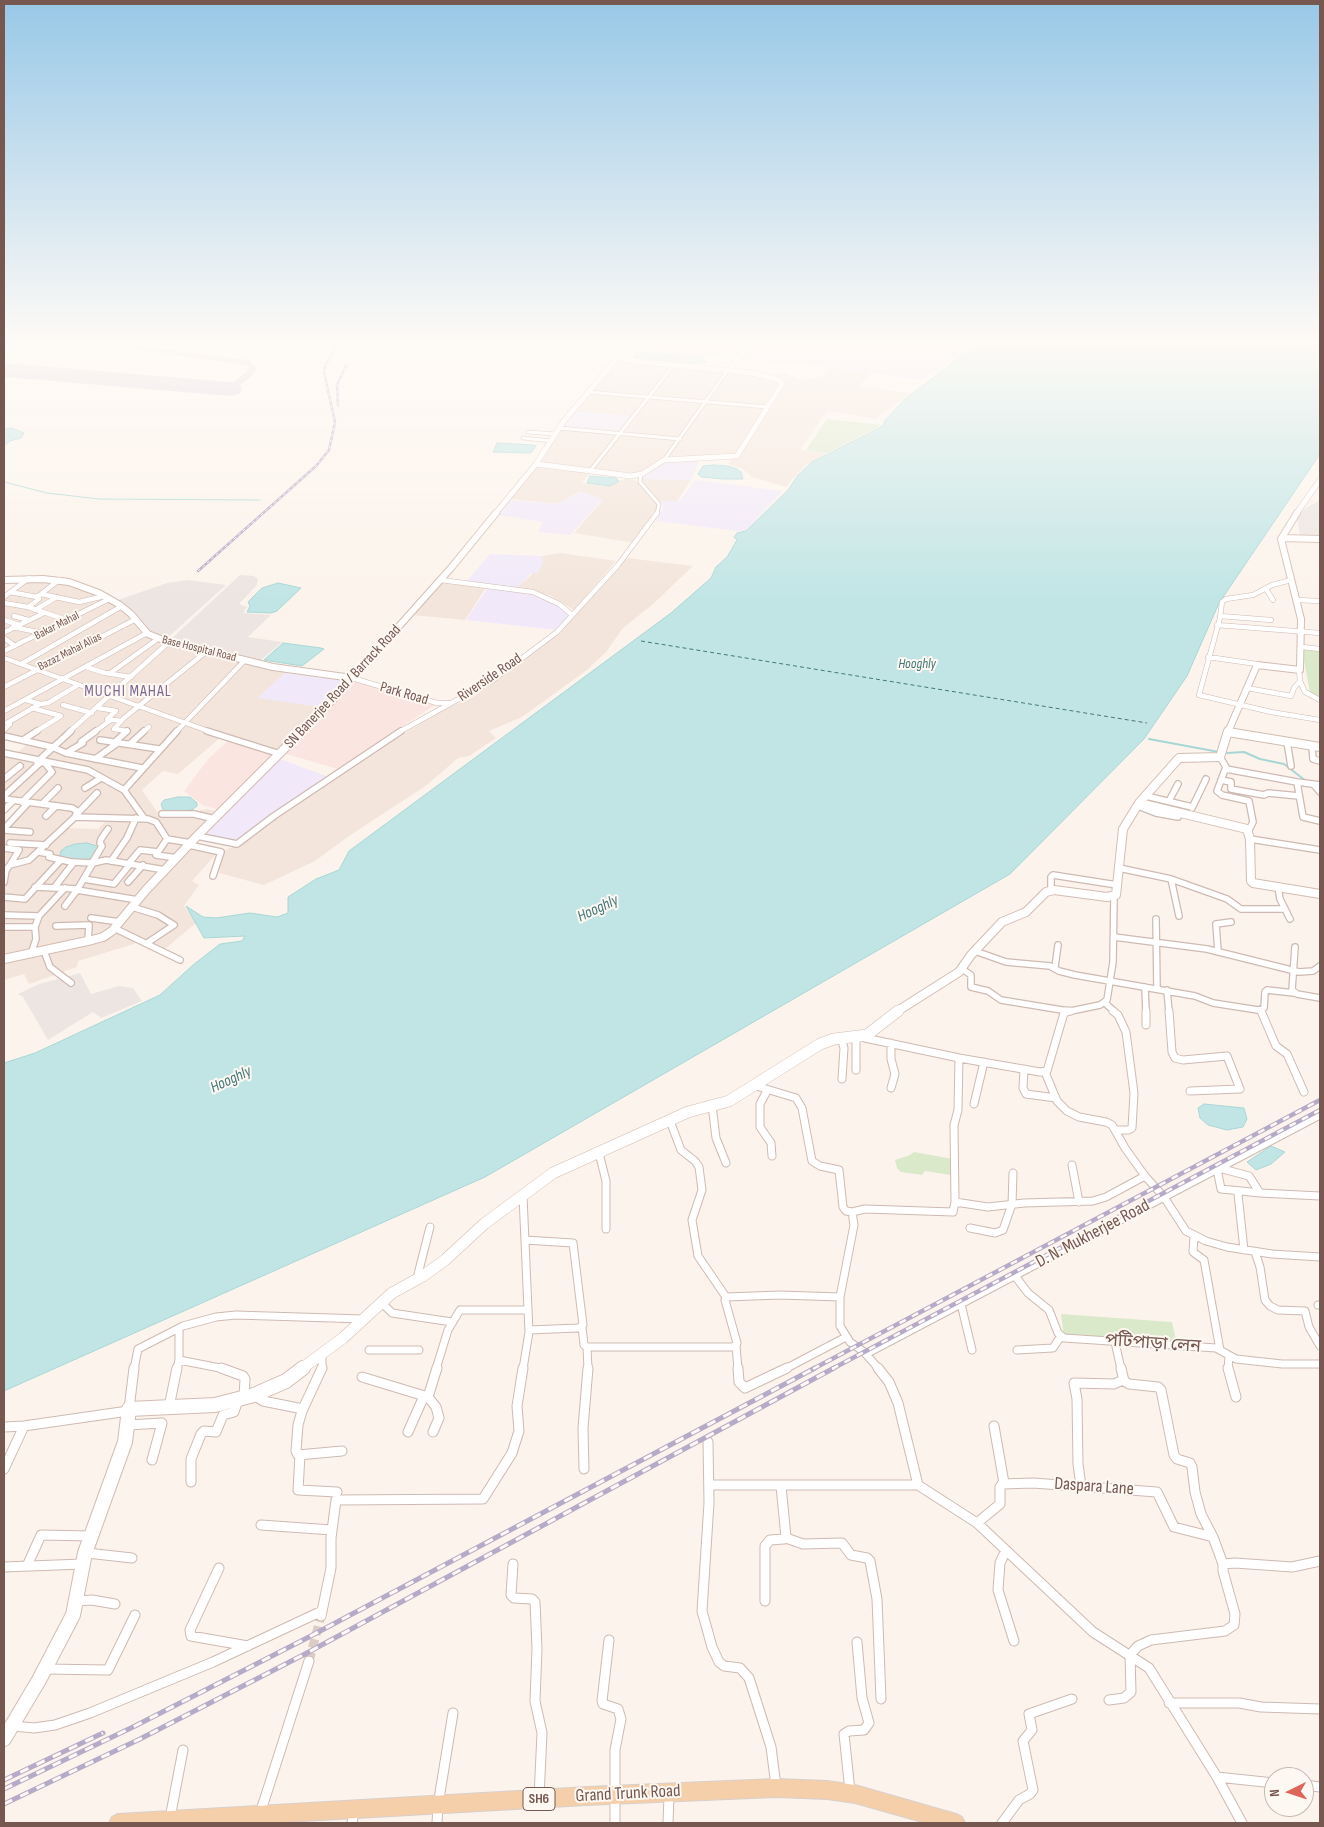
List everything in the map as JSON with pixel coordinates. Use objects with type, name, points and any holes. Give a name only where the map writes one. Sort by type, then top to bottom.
[{"type":"main road","name":"Grand Trunk Road","points":[[118,1823],[170,1820],[353,1817],[438,1805],[616,1794],[776,1788],[850,1793],[920,1818],[956,1823]]},
{"type":"street","name":"SN Banerjee Road / Barrack Road","points":[[4,959],[103,937],[117,925],[192,841],[280,754],[352,678],[440,580],[536,464],[559,428]]},
{"type":"street","points":[[562,428],[680,439]]},
{"type":"street","points":[[590,471],[626,428]]},
{"type":"street","points":[[536,464],[628,476],[641,475],[666,458],[688,428]]},
{"type":"street","points":[[666,458],[676,460],[737,456],[755,428]]},
{"type":"street","points":[[528,432],[555,434]]},
{"type":"street","points":[[532,439],[537,432]]},
{"type":"street","points":[[523,438],[551,441]]},
{"type":"street","points":[[640,482],[641,475]]},
{"type":"street","name":"Riverside Road","points":[[192,841],[237,844],[274,816],[403,730],[493,680],[557,632],[618,565],[658,512],[658,500],[640,482],[628,476]]},
{"type":"street","points":[[1320,480],[1300,508],[1281,541],[1297,600],[1302,647],[1299,670],[1300,681],[1305,692],[1320,700]]},
{"type":"street","points":[[1282,538],[1320,539]]},
{"type":"street","points":[[4,597],[29,578]]},
{"type":"street","name":"Base Hospital Road","points":[[4,580],[29,578],[59,580],[79,584],[122,606],[147,633],[169,642],[273,667],[352,678]]},
{"type":"street","points":[[28,607],[59,580]]},
{"type":"street","points":[[440,580],[496,586],[536,593],[565,608],[572,615]]},
{"type":"street","points":[[1291,580],[1253,595],[1224,600],[1199,695],[1320,720]]},
{"type":"street","points":[[1266,589],[1273,600]]},
{"type":"street","points":[[10,592],[57,597],[79,602],[107,598]]},
{"type":"street","points":[[35,610],[57,597]]},
{"type":"street","name":"Bakar Mahal","points":[[4,651],[107,598]]},
{"type":"street","points":[[1297,600],[1320,601]]},
{"type":"street","points":[[4,603],[28,607],[67,620]]},
{"type":"street","points":[[22,664],[122,606]]},
{"type":"street","points":[[15,646],[4,635],[13,627],[44,613]]},
{"type":"street","points":[[14,616],[28,620]]},
{"type":"street","points":[[1220,616],[1271,620]]},
{"type":"street","name":"Bazaz Mahal Alias","points":[[4,687],[136,619]]},
{"type":"street","points":[[4,620],[19,625]]},
{"type":"street","points":[[1217,625],[1320,632]]},
{"type":"street","points":[[13,627],[42,633]]},
{"type":"street","points":[[4,711],[64,680],[147,633]]},
{"type":"street","points":[[108,674],[159,638]]},
{"type":"street","points":[[75,816],[77,811],[72,808],[13,801],[4,798],[52,747],[98,708],[169,642]]},
{"type":"street","points":[[1302,647],[1320,649]]},
{"type":"street","points":[[95,759],[117,742],[127,731],[114,729],[121,721],[208,651]]},
{"type":"street","points":[[1208,657],[1299,670]]},
{"type":"street","points":[[4,658],[184,723],[280,754]]},
{"type":"street","points":[[124,790],[159,749],[245,660]]},
{"type":"street","points":[[1220,757],[1228,732],[1258,664]]},
{"type":"street","points":[[86,667],[108,674],[131,677]]},
{"type":"street","name":"Park Road","points":[[352,678],[438,703],[456,702]]},
{"type":"street","points":[[1247,688],[1291,696],[1294,688],[1300,681]]},
{"type":"street","points":[[4,730],[10,724],[7,723],[40,704],[48,703],[78,685]]},
{"type":"street","points":[[26,700],[40,704]]},
{"type":"street","points":[[438,703],[440,706],[439,710]]},
{"type":"street","points":[[63,705],[92,713]]},
{"type":"street","points":[[23,740],[61,716],[32,708]]},
{"type":"street","points":[[98,708],[116,711],[107,719],[121,721]]},
{"type":"street","points":[[58,764],[83,743],[80,742],[111,720]]},
{"type":"street","points":[[130,744],[149,727]]},
{"type":"street","points":[[1228,732],[1320,747]]},
{"type":"street","points":[[4,736],[52,747],[68,754],[142,768]]},
{"type":"street","points":[[100,740],[159,749]]},
{"type":"street","points":[[1287,742],[1291,766]]},
{"type":"street","points":[[1312,746],[1313,759],[1320,761]]},
{"type":"street","points":[[4,753],[88,770],[124,790],[144,818]]},
{"type":"street","points":[[1220,757],[1226,765],[1226,769],[1217,791],[1220,794],[1250,802],[1253,822],[1249,830],[1251,882],[1320,894]]},
{"type":"street","points":[[1105,1003],[1111,981],[1114,896],[1117,885],[1122,829],[1138,805],[1179,758],[1220,757]]},
{"type":"street","points":[[4,830],[25,802],[52,772],[45,763],[40,761]]},
{"type":"street","points":[[4,779],[20,766]]},
{"type":"street","points":[[1226,769],[1320,785]]},
{"type":"street","points":[[85,788],[101,778]]},
{"type":"street","points":[[1190,811],[1206,779]]},
{"type":"street","points":[[1221,780],[1231,782],[1231,789],[1264,795],[1268,793],[1298,796]]},
{"type":"street","points":[[1297,782],[1303,817],[1320,821]]},
{"type":"street","points":[[1169,801],[1178,784]]},
{"type":"street","points":[[1314,785],[1320,792]]},
{"type":"street","points":[[42,804],[58,788]]},
{"type":"street","points":[[10,865],[29,860],[39,852],[97,793]]},
{"type":"street","points":[[1146,796],[1169,801],[1190,811],[1249,830]]},
{"type":"street","points":[[4,810],[13,801]]},
{"type":"street","points":[[1138,805],[1190,811]]},
{"type":"street","points":[[1138,805],[1156,813],[1178,817]]},
{"type":"street","points":[[46,816],[56,806]]},
{"type":"street","points":[[162,814],[194,814],[215,819]]},
{"type":"street","points":[[75,816],[144,818],[156,822],[167,839]]},
{"type":"street","points":[[112,861],[127,838],[136,818]]},
{"type":"street","points":[[65,906],[84,879],[102,846],[100,843],[101,839],[108,829]]},
{"type":"street","points":[[4,830],[30,832]]},
{"type":"street","points":[[167,839],[192,841],[221,852],[213,876]]},
{"type":"street","points":[[167,839],[156,855],[177,858]]},
{"type":"street","points":[[1250,840],[1320,850]]},
{"type":"street","points":[[10,843],[46,845]]},
{"type":"street","points":[[4,848],[19,850],[5,872],[4,882]]},
{"type":"street","points":[[84,879],[114,884],[139,850],[158,852]]},
{"type":"street","points":[[39,852],[61,860],[74,862],[112,861],[166,870]]},
{"type":"street","points":[[4,898],[25,899],[61,860]]},
{"type":"street","points":[[54,888],[74,862]]},
{"type":"street","points":[[128,882],[143,865]]},
{"type":"street","points":[[1119,868],[1171,879],[1227,898],[1241,909],[1285,910]]},
{"type":"street","points":[[1051,891],[1051,877],[1053,875],[1117,885]]},
{"type":"street","points":[[1171,879],[1180,916]]},
{"type":"street","points":[[35,887],[65,888],[138,900]]},
{"type":"street","points":[[1278,887],[1280,899],[1290,918]]},
{"type":"street","points":[[31,954],[36,939],[34,927],[39,916],[65,888]]},
{"type":"street","points":[[4,1427],[24,1426],[128,1410],[214,1405],[245,1397],[286,1381],[366,1320],[396,1290],[417,1280],[445,1260],[484,1224],[553,1173],[670,1121],[729,1100],[814,1046],[841,1038],[867,1035],[902,1007],[962,969],[975,951],[1002,922],[1025,913],[1044,893],[1051,891],[1114,896]]},
{"type":"street","points":[[132,907],[158,915],[174,925],[147,943]]},
{"type":"street","points":[[4,915],[39,916]]},
{"type":"street","points":[[91,918],[117,925],[180,960]]},
{"type":"street","points":[[1156,919],[1157,989]]},
{"type":"street","points":[[1218,952],[1216,924],[1231,922]]},
{"type":"street","points":[[56,926],[89,925],[88,941]]},
{"type":"street","points":[[4,927],[34,927]]},
{"type":"street","points":[[1114,937],[1156,941],[1218,952],[1294,971],[1310,972],[1320,966]]},
{"type":"street","points":[[1055,967],[1058,945]]},
{"type":"street","points":[[1294,992],[1292,990],[1292,978],[1295,947]]},
{"type":"street","points":[[44,951],[50,967],[71,983]]},
{"type":"street","points":[[975,951],[1006,962],[1055,967],[1072,974],[1166,990],[1195,996],[1213,1003],[1261,1010],[1266,1018],[1276,1046],[1287,1054],[1304,1092]]},
{"type":"street","points":[[962,969],[971,975],[970,987],[988,992],[1000,999],[1068,1010],[1105,1003]]},
{"type":"street","points":[[1145,987],[1146,1025]]},
{"type":"street","points":[[1166,990],[1174,1058],[1183,1060],[1227,1056],[1240,1089],[1190,1090]]},
{"type":"street","points":[[1261,1010],[1264,1008],[1265,992],[1267,990],[1294,992],[1320,998]]},
{"type":"street","points":[[1105,1003],[1118,1015],[1126,1032],[1134,1093],[1132,1128],[1128,1130],[1115,1130]]},
{"type":"street","points":[[1045,1072],[1048,1070],[1062,1016],[1068,1010]]},
{"type":"street","points":[[858,1037],[959,1058],[1045,1072]]},
{"type":"street","points":[[856,1070],[858,1037]]},
{"type":"street","points":[[841,1038],[844,1048],[842,1079]]},
{"type":"street","points":[[891,1043],[891,1059],[895,1074],[892,1088]]},
{"type":"street","points":[[753,1085],[798,1100],[804,1114],[810,1158],[816,1165],[839,1170],[843,1208],[845,1210],[852,1212],[865,1210],[950,1213],[954,1211],[955,1202],[954,1125],[958,1110],[959,1058]]},
{"type":"street","points":[[974,1104],[984,1062]]},
{"type":"street","points":[[1024,1069],[1024,1091],[1026,1094],[1056,1098]]},
{"type":"street","points":[[1045,1072],[1056,1098],[1067,1111],[1079,1117],[1108,1122],[1145,1176],[1164,1197],[1183,1228],[1194,1236],[1216,1244],[1255,1252],[1320,1257]]},
{"type":"street","points":[[767,1091],[760,1104],[760,1127],[772,1145],[772,1156]]},
{"type":"street","points":[[712,1105],[716,1138],[726,1163]]},
{"type":"street","name":"D. N. Mukherjee Road","points":[[866,1354],[1320,1115]]},
{"type":"street","points":[[670,1121],[681,1150],[695,1161],[699,1167],[702,1190],[692,1220],[696,1250],[698,1256],[726,1297],[724,1300],[736,1346],[741,1386],[744,1388],[788,1368],[846,1337]]},
{"type":"street","points":[[599,1152],[606,1181],[606,1229]]},
{"type":"street","points":[[1072,1165],[1079,1202]]},
{"type":"street","points":[[1260,1193],[1249,1176],[1218,1168],[1220,1189],[1260,1193],[1320,1196]]},
{"type":"street","points":[[970,1228],[1001,1232],[1012,1204],[1013,1172]]},
{"type":"street","points":[[955,1202],[988,1207],[1012,1204],[1079,1202],[1106,1197],[1145,1176]]},
{"type":"street","points":[[1241,1191],[1238,1194],[1244,1250]]},
{"type":"street","points":[[12,1726],[34,1728],[72,1720],[204,1666],[322,1614],[331,1568],[332,1530],[336,1500],[453,1498],[480,1500],[485,1497],[510,1455],[519,1431],[517,1406],[529,1330],[523,1196]]},
{"type":"street","points":[[852,1212],[854,1224],[840,1297],[842,1330],[850,1342],[866,1354],[884,1373],[896,1398],[918,1485]]},
{"type":"street","points":[[417,1280],[430,1226]]},
{"type":"street","points":[[1194,1236],[1194,1252],[1204,1260],[1220,1350]]},
{"type":"street","points":[[525,1240],[574,1243],[584,1345],[587,1347],[588,1364],[583,1428],[584,1469]]},
{"type":"street","points":[[1255,1252],[1260,1266],[1265,1300],[1270,1306],[1278,1310],[1305,1311],[1309,1327],[1320,1346]]},
{"type":"street","points":[[1015,1276],[1028,1293],[1048,1310],[1061,1336],[1052,1348],[1017,1350]]},
{"type":"street","points":[[726,1297],[780,1295],[840,1297]]},
{"type":"street","points":[[382,1303],[392,1313],[452,1322]]},
{"type":"street","points":[[961,1304],[972,1350]]},
{"type":"street","points":[[408,1432],[426,1397],[448,1330],[458,1312],[462,1309],[528,1310]]},
{"type":"street","points":[[4,1739],[45,1669],[73,1615],[84,1558],[125,1442],[129,1398],[138,1349],[179,1328],[216,1317],[236,1315],[366,1320]]},
{"type":"street","points":[[529,1330],[582,1327]]},
{"type":"street","points":[[169,1407],[179,1360],[179,1328]]},
{"type":"street","name":"পটিপাড়া লেন","points":[[1061,1336],[1115,1342],[1212,1348],[1220,1350],[1236,1359],[1282,1364],[1320,1364]]},
{"type":"street","points":[[1109,1700],[1124,1698],[1132,1692],[1128,1672],[1130,1654],[1138,1646],[1151,1640],[1225,1630],[1234,1625],[1235,1619],[1223,1564],[1213,1537],[1201,1514],[1192,1465],[1178,1460],[1174,1455],[1160,1390],[1155,1387],[1127,1383],[1123,1380],[1115,1342]]},
{"type":"street","points":[[587,1347],[736,1346]]},
{"type":"street","points":[[369,1350],[419,1350]]},
{"type":"street","points":[[322,1355],[322,1367],[298,1425],[296,1452],[300,1455],[298,1490],[337,1492]]},
{"type":"street","points":[[1228,1356],[1228,1369],[1236,1397]]},
{"type":"street","points":[[179,1360],[215,1366],[243,1376],[245,1379],[245,1397],[234,1411],[223,1415],[216,1432],[204,1432],[201,1434],[191,1459],[191,1482]]},
{"type":"street","points":[[362,1377],[426,1397],[436,1408],[439,1418],[434,1432]]},
{"type":"street","points":[[1081,1486],[1078,1464],[1077,1399],[1074,1383],[1114,1384],[1123,1380]]},
{"type":"street","points":[[245,1397],[303,1409]]},
{"type":"street","points":[[127,1426],[162,1423],[152,1460]]},
{"type":"street","points":[[4,1470],[24,1426]]},
{"type":"street","points":[[978,1523],[1000,1504],[1000,1487],[1004,1484],[994,1426]]},
{"type":"street","points":[[708,1442],[709,1485],[702,1610],[712,1647],[719,1662],[724,1666],[740,1668],[749,1678],[771,1747],[776,1788]]},
{"type":"street","points":[[300,1455],[342,1451]]},
{"type":"street","name":"Daspara Lane","points":[[1004,1484],[1033,1483],[1157,1492],[1174,1527],[1213,1537]]},
{"type":"street","points":[[709,1485],[918,1485],[978,1523],[1093,1632],[1130,1654],[1153,1672],[1169,1702],[1217,1777],[1242,1823]]},
{"type":"street","points":[[781,1486],[786,1538]]},
{"type":"street","points":[[261,1525],[332,1530]]},
{"type":"street","points":[[27,1566],[40,1535],[92,1536]]},
{"type":"street","points":[[766,1601],[765,1546],[772,1540],[786,1538],[803,1544],[842,1543],[850,1556],[867,1558],[870,1561],[877,1599],[881,1699]]},
{"type":"street","points":[[1006,1550],[999,1569],[998,1590],[1014,1641]]},
{"type":"street","points":[[4,1568],[84,1558],[132,1558]]},
{"type":"street","points":[[1223,1564],[1235,1563],[1292,1567],[1320,1561]]},
{"type":"street","points":[[513,1564],[512,1597],[532,1599],[535,1602],[537,1649],[535,1701],[542,1734],[538,1799]]},
{"type":"street","points":[[219,1568],[190,1630],[191,1636],[248,1646]]},
{"type":"street","points":[[76,1601],[92,1600],[115,1604]]},
{"type":"street","points":[[45,1669],[108,1670],[135,1615]]},
{"type":"street","points":[[609,1640],[602,1701],[603,1704],[618,1709],[621,1714],[621,1725],[615,1750],[615,1823]]},
{"type":"street","points":[[850,1793],[844,1734],[849,1731],[866,1729],[869,1722],[862,1698],[857,1642]]},
{"type":"street","points":[[258,1819],[309,1661]]},
{"type":"street","points":[[1002,1823],[1019,1800],[1030,1794],[1033,1790],[1023,1741],[1032,1730],[1029,1714],[1072,1698]]},
{"type":"street","points":[[1169,1702],[1239,1703],[1268,1708],[1320,1710]]},
{"type":"street","points":[[437,1823],[438,1805],[453,1713]]},
{"type":"street","points":[[170,1820],[182,1750]]},
{"type":"street","points":[[1217,1777],[1264,1782]]},
{"type":"street","points":[[668,1823],[669,1792]]},
{"type":"shaded area","points":[[576,428],[623,428],[620,432]]},
{"type":"shaded area","points":[[627,428],[815,428],[800,450],[827,453],[804,466],[786,487],[752,477],[743,469],[728,464],[735,455],[662,459],[638,475],[539,464],[561,429],[623,434]]},
{"type":"shaded area","points":[[697,459],[699,462],[691,480],[642,479],[666,460]]},
{"type":"shaded area","points":[[537,466],[590,473],[582,483],[610,486],[626,478],[637,481],[659,507],[635,543],[574,533],[602,501],[581,491],[557,504],[510,499]]},
{"type":"shaded area","points":[[642,479],[691,480],[677,501],[660,501]]},
{"type":"shaded area","points":[[695,480],[782,491],[745,531],[656,521],[663,507],[660,501],[680,501]]},
{"type":"shaded area","points":[[582,491],[602,500],[570,535],[538,532],[543,522],[497,515],[510,500],[557,504]]},
{"type":"shaded area","points":[[1320,496],[1320,535],[1300,535],[1296,513],[1317,502]]},
{"type":"shaded area","points":[[561,553],[616,561],[574,610],[549,595],[517,588],[543,564],[542,556]]},
{"type":"shaded area","points":[[490,554],[542,556],[543,564],[538,573],[531,573],[517,588],[466,582]]},
{"type":"shaded area","points":[[627,558],[693,566],[652,605],[623,628],[606,652],[587,670],[522,717],[489,731],[496,738],[469,756],[458,758],[427,785],[349,836],[315,861],[264,885],[219,873],[223,852],[229,848],[240,846],[275,817],[403,734],[445,709],[471,698],[561,631]]},
{"type":"shaded area","points":[[240,575],[254,576],[258,579],[257,585],[239,604],[247,607],[243,613],[271,615],[248,637],[282,642],[259,662],[169,641]]},
{"type":"shaded area","points":[[30,579],[67,582],[106,599],[4,650],[4,598]]},
{"type":"shaded area","points":[[188,580],[226,585],[165,640],[150,634],[115,601],[167,583]]},
{"type":"shaded area","points":[[441,581],[487,586],[465,620],[412,615]]},
{"type":"shaded area","points":[[489,586],[537,595],[572,612],[557,630],[466,620]]},
{"type":"shaded area","points":[[108,600],[119,605],[148,636],[242,661],[183,721],[4,657],[4,652]]},
{"type":"shaded area","points":[[4,659],[34,670],[4,685]]},
{"type":"shaded area","points":[[245,662],[350,679],[279,752],[186,722]]},
{"type":"shaded area","points":[[36,671],[108,696],[52,746],[4,734],[4,688]]},
{"type":"shaded area","points":[[287,671],[345,680],[321,707],[257,698]]},
{"type":"shaded area","points":[[352,680],[435,705],[341,770],[283,753]]},
{"type":"shaded area","points":[[110,697],[181,723],[122,790],[141,817],[78,816],[79,810],[25,801],[54,772],[41,761]]},
{"type":"shaded area","points":[[183,724],[221,737],[178,774],[163,771],[142,790],[160,816],[191,813],[206,809],[220,812],[189,842],[169,838],[159,822],[144,817],[142,809],[127,789]]},
{"type":"shaded area","points":[[229,740],[277,754],[220,810],[204,806],[184,791],[209,758]]},
{"type":"shaded area","points":[[29,743],[50,748],[35,762],[45,764],[49,773],[22,801],[4,798],[4,754],[13,756]]},
{"type":"shaded area","points":[[280,759],[329,777],[237,842],[200,835]]},
{"type":"shaded area","points":[[29,804],[75,811],[67,828],[98,829],[108,819],[147,820],[155,824],[161,839],[187,844],[102,936],[4,957],[4,830]]},
{"type":"shaded area","points":[[190,846],[217,853],[192,881],[199,885],[184,906],[196,923],[165,949],[117,927]]},
{"type":"shaded area","points":[[115,931],[136,941],[134,944],[78,961],[77,967],[29,984],[24,974],[4,980],[4,960]]},
{"type":"shaded area","points":[[80,973],[91,994],[119,986],[133,988],[142,1001],[101,1018],[93,1012],[48,1040],[23,997],[18,994],[39,984]]},
{"type":"green space","points":[[821,428],[876,428],[827,453],[806,450]]},
{"type":"green space","points":[[1302,649],[1320,651],[1320,701],[1310,693]]},
{"type":"green space","points":[[914,1152],[953,1159],[951,1175],[925,1171],[922,1175],[901,1172],[897,1168],[895,1160]]},
{"type":"green space","points":[[1061,1314],[1172,1322],[1177,1344],[1064,1337]]},
{"type":"water","points":[[13,428],[24,433],[21,438],[10,441],[4,446],[4,429]]},
{"type":"water","name":"Hooghly","points":[[879,428],[1320,428],[1320,454],[1219,603],[1187,676],[1144,739],[1010,874],[485,1177],[4,1391],[4,1063],[35,1053],[160,995],[220,944],[242,941],[245,936],[204,938],[186,906],[203,917],[216,918],[250,913],[277,917],[288,913],[288,897],[316,879],[339,870],[349,851],[671,613],[711,578],[716,567],[727,557],[737,540],[734,537],[737,533],[746,531],[788,490],[798,475],[812,462]]},
{"type":"water","points":[[497,443],[536,446],[531,453],[493,452]]},
{"type":"water","points":[[714,465],[737,469],[741,472],[743,479],[701,477],[698,474],[703,466]]},
{"type":"water","points":[[590,476],[616,478],[619,481],[610,486],[587,483]]},
{"type":"water","points":[[278,583],[301,588],[277,611],[271,613],[247,612],[250,606],[248,602],[262,588]]},
{"type":"water","points":[[283,643],[324,649],[302,666],[264,660]]},
{"type":"water","points":[[190,797],[197,803],[197,806],[192,810],[164,812],[161,804],[164,800]]},
{"type":"water","points":[[87,843],[100,847],[93,858],[85,861],[59,859],[61,851],[66,847]]},
{"type":"water","points":[[1204,1104],[1244,1108],[1247,1119],[1243,1127],[1227,1130],[1208,1125],[1200,1118],[1198,1108]]},
{"type":"water","points":[[1271,1146],[1285,1152],[1271,1164],[1256,1170],[1247,1162]]},
{"type":"waterway","points":[[4,482],[47,493],[99,499],[260,500]]},
{"type":"waterway","points":[[1149,739],[1219,752]]},
{"type":"waterway","points":[[1227,753],[1244,752],[1260,759],[1284,764],[1306,781]]},
{"type":"ferry route","points":[[641,641],[1147,723]]},
{"type":"tunnel","points":[[309,1661],[321,1616]]},
{"type":"railway","points":[[198,571],[316,466],[329,450],[334,428]]},
{"type":"railway","points":[[813,1369],[1320,1100]]},
{"type":"railway","points":[[832,1369],[1320,1110]]},
{"type":"railway","points":[[4,1789],[135,1726],[307,1638],[815,1368]]},
{"type":"railway","points":[[4,1804],[140,1739],[305,1654],[834,1368]]},
{"type":"railway","points":[[4,1780],[103,1733]]},
{"type":"district","name":"MUCHI MAHAL","points":[[128,692]]}]
